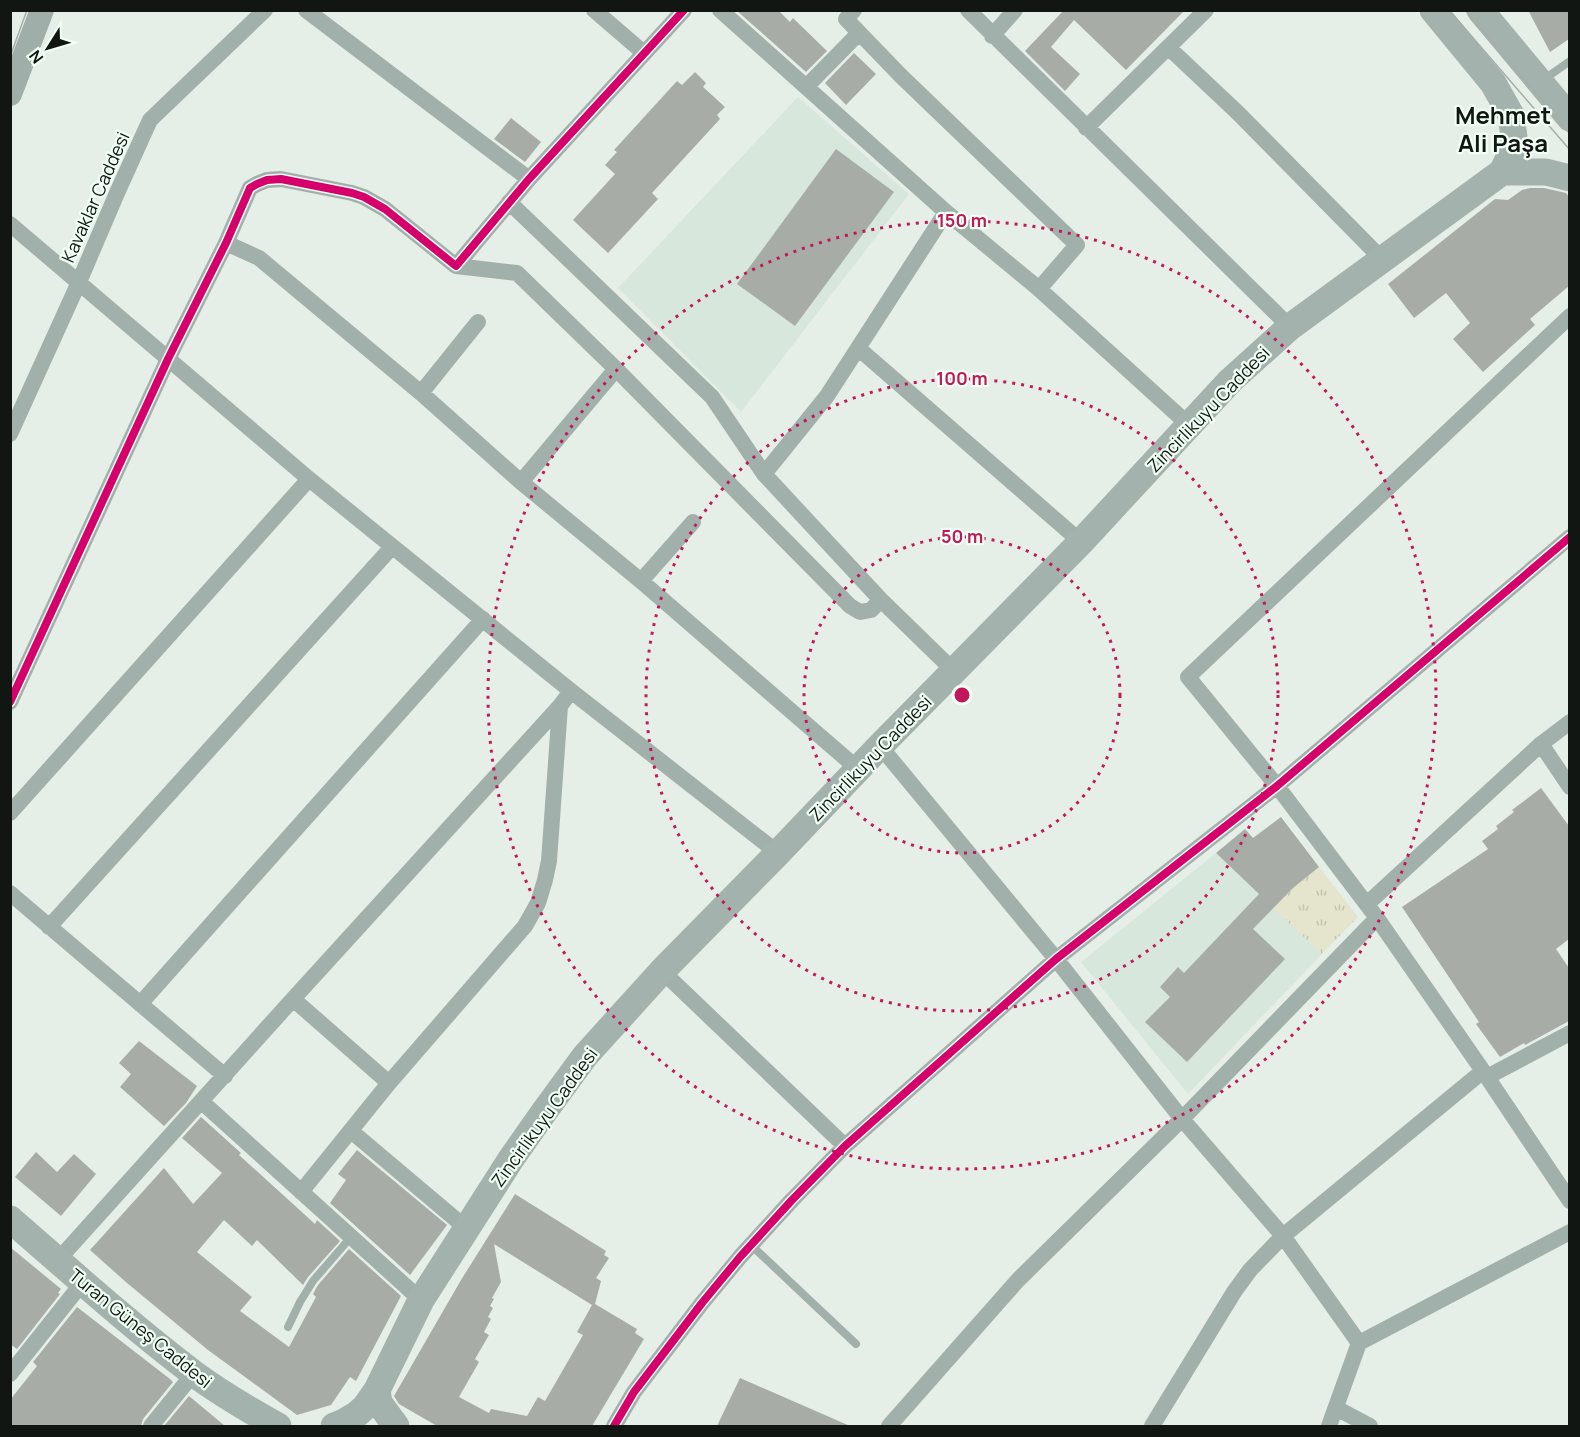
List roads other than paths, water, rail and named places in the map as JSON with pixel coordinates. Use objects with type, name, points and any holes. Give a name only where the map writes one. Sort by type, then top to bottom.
[{"type":"main road","points":[[10,94],[42,10]]},
{"type":"main road","name":"Zincirlikuyu Caddesi","points":[[334,1426],[356,1415],[365,1407],[377,1390],[421,1300],[511,1159],[585,1056],[662,970],[1081,542],[1230,381],[1290,327],[1502,172],[1515,145],[1511,115],[1458,21],[1433,10]]},
{"type":"main road","points":[[1480,10],[1569,118]]},
{"type":"main road","points":[[1503,10],[1506,40]]},
{"type":"main road","points":[[1502,172],[1546,172],[1569,178]]},
{"type":"main road","name":"Turan Güneş Caddesi","points":[[10,1219],[82,1282],[194,1373],[236,1402],[278,1426]]},
{"type":"main road","points":[[377,1390],[380,1403],[396,1426]]},
{"type":"street","name":"Kavaklar Caddesi","points":[[10,434],[150,120],[265,10]]},
{"type":"street","points":[[306,10],[529,179]]},
{"type":"street","points":[[594,10],[644,53]]},
{"type":"street","points":[[456,266],[529,179],[684,10]]},
{"type":"street","points":[[854,10],[846,19],[859,33],[1077,245],[1040,289]]},
{"type":"street","points":[[968,10],[1290,327]]},
{"type":"street","points":[[992,36],[1015,10]]},
{"type":"street","points":[[1086,128],[1206,10]]},
{"type":"street","points":[[723,12],[946,212],[1040,289],[1190,425]]},
{"type":"street","points":[[806,87],[859,33]]},
{"type":"street","points":[[1169,48],[1237,112],[1383,260]]},
{"type":"street","points":[[10,702],[168,359],[226,243],[250,188],[257,183],[281,178],[364,197],[385,209],[456,266],[517,273],[616,369],[850,606],[860,612],[871,610],[881,600]]},
{"type":"street","points":[[509,202],[712,397],[764,474],[881,600],[954,671]]},
{"type":"street","points":[[764,474],[827,396],[946,212]]},
{"type":"street","points":[[10,224],[309,479],[571,692],[778,854]]},
{"type":"street","points":[[226,243],[259,258],[421,393],[521,482],[641,581],[858,769]]},
{"type":"street","points":[[1569,315],[1188,677],[1277,786],[1372,911],[1485,1074],[1569,1201]]},
{"type":"street","points":[[421,393],[478,322]]},
{"type":"street","points":[[858,348],[1081,542]]},
{"type":"street","points":[[521,482],[616,369]]},
{"type":"street","points":[[10,813],[309,479]]},
{"type":"street","points":[[641,581],[693,522]]},
{"type":"street","points":[[614,1426],[634,1392],[702,1303],[751,1245],[845,1146],[1056,959],[1277,786],[1569,537]]},
{"type":"street","points":[[49,927],[392,547]]},
{"type":"street","points":[[140,1004],[483,619]]},
{"type":"street","points":[[58,1260],[571,692]]},
{"type":"street","points":[[301,1192],[389,1083],[525,926],[538,903],[549,861],[560,706]]},
{"type":"street","points":[[892,1426],[1018,1280],[1182,1119],[1372,911],[1541,744],[1569,722]]},
{"type":"street","points":[[1541,744],[1569,787]]},
{"type":"street","points":[[880,746],[1056,959],[1182,1119],[1283,1236],[1359,1343]]},
{"type":"street","points":[[10,893],[225,1076]]},
{"type":"street","points":[[662,970],[845,1146]]},
{"type":"street","points":[[293,999],[389,1083]]},
{"type":"street","points":[[1152,1426],[1234,1292],[1250,1270],[1283,1236],[1485,1074],[1569,1033]]},
{"type":"street","points":[[202,1102],[421,1300]]},
{"type":"street","points":[[351,1131],[466,1228]]},
{"type":"street","points":[[1329,1426],[1359,1343],[1569,1232]]},
{"type":"street","points":[[10,1374],[82,1282]]},
{"type":"street","points":[[151,1426],[194,1373]]},
{"type":"street","points":[[1336,1408],[1370,1426]]},
{"type":"lane","points":[[1540,82],[1569,61]]},
{"type":"lane","points":[[288,1327],[300,1302],[314,1281],[351,1238]]},
{"type":"lane","points":[[751,1245],[856,1344]]},
{"type":"tram line","points":[[10,57],[27,10]]},
{"type":"tram line","points":[[1449,10],[1570,150]]},
{"type":"tram line","points":[[1465,10],[1570,134]]},
{"type":"district","name":"Mehmet Ali Paşa","points":[[1503,128]]}]
